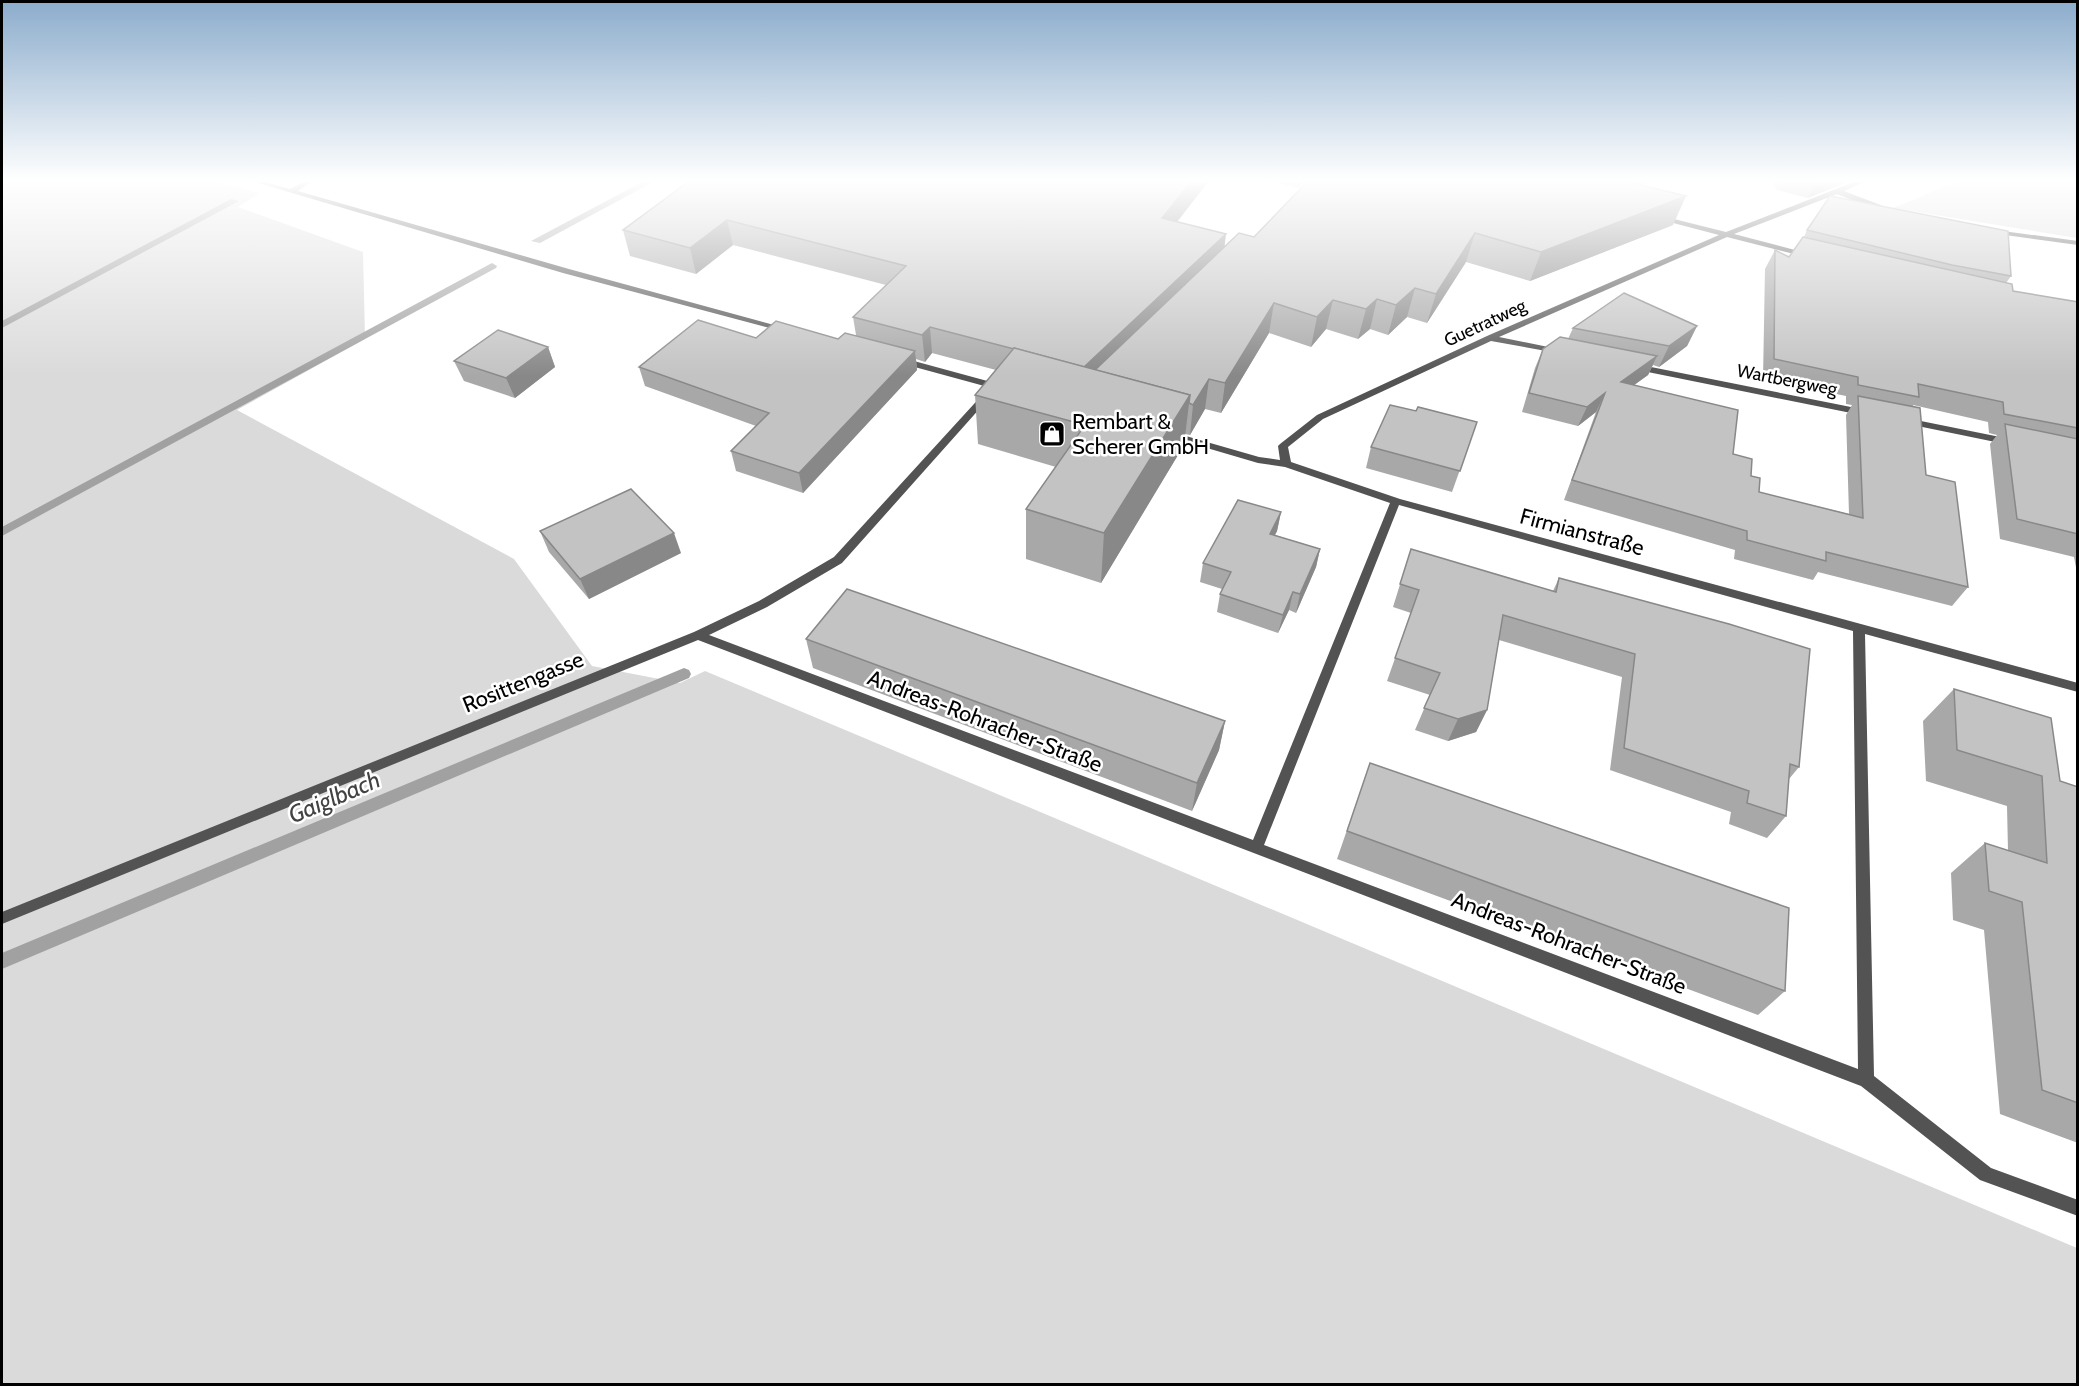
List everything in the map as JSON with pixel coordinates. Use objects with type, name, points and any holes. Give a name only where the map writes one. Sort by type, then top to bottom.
[{"type":"street","points":[[483,247],[790,330]]},
{"type":"street","name":"Guetratweg","points":[[1286,464],[1283,446],[1320,417],[1490,338],[1698,247]]},
{"type":"street","points":[[1771,247],[1815,258]]},
{"type":"street","points":[[1490,338],[1567,353]]},
{"type":"street","name":"Rosittengasse","points":[[2,918],[698,635],[763,604],[838,560],[1000,387],[890,357]]},
{"type":"street","name":"Wartbergweg","points":[[1626,365],[1871,414]]},
{"type":"street","points":[[1894,418],[2022,445]]},
{"type":"street","name":"Firmianstraße","points":[[1154,430],[1249,458],[1286,464],[1396,501],[2078,688]]},
{"type":"street","points":[[1257,846],[1396,501]]},
{"type":"street","points":[[1859,628],[1866,1080]]},
{"type":"street","name":"Andreas-Rohracher-Straße","points":[[698,635],[1257,846],[1866,1080],[1986,1174],[2078,1208]]},
{"type":"shaded area","points":[[2,247],[348,247],[363,252],[365,339],[237,410],[514,559],[592,666],[680,683],[705,671],[2077,1248],[2077,1384],[2,1384]]},
{"type":"building","points":[[831,247],[1212,247],[1084,367],[930,327],[922,335],[853,317],[906,266]]},
{"type":"building","points":[[1225,247],[1466,247],[1436,294],[1415,288],[1396,305],[1377,299],[1366,309],[1333,300],[1317,317],[1274,303],[1225,383],[1209,379],[1193,405],[1189,403],[1190,395],[1095,370]]},
{"type":"building","points":[[1523,247],[1555,247],[1541,252]]},
{"type":"building","points":[[1796,247],[1846,247],[2012,284],[2013,291],[2078,302],[2078,428],[2004,414],[2003,402],[1918,384],[1919,397],[1858,385],[1858,377],[1774,359],[1775,250],[1789,257]]},
{"type":"building","points":[[1876,247],[2009,247],[2011,276]]},
{"type":"building","points":[[1624,293],[1697,326],[1669,346],[1573,328]]},
{"type":"building","points":[[698,320],[756,338],[776,321],[838,339],[845,333],[915,351],[799,473],[731,451],[769,413],[639,367]]},
{"type":"building","points":[[498,330],[548,347],[506,378],[454,361]]},
{"type":"building","points":[[1560,337],[1657,356],[1621,382],[1738,410],[1733,454],[1752,459],[1751,476],[1760,478],[1759,492],[1863,518],[1858,396],[1920,408],[1926,475],[1955,482],[1968,587],[1826,552],[1826,561],[1747,540],[1747,531],[1572,480],[1605,393],[1587,407],[1529,393],[1543,349]]},
{"type":"building","points":[[1014,348],[1190,395],[1104,533],[1026,509],[1085,425],[975,395]]},
{"type":"building","points":[[1390,405],[1416,411],[1418,407],[1477,422],[1460,471],[1371,447]]},
{"type":"building","points":[[2005,424],[2078,439],[2078,534],[2017,519]]},
{"type":"building","points":[[631,489],[674,533],[580,579],[540,531]]},
{"type":"building","points":[[1238,500],[1281,512],[1270,534],[1320,549],[1300,594],[1293,592],[1283,615],[1220,594],[1231,572],[1203,563]]},
{"type":"building","points":[[1411,549],[1556,592],[1559,578],[1729,624],[1810,649],[1799,767],[1790,764],[1786,816],[1747,803],[1749,791],[1624,748],[1635,654],[1503,615],[1487,710],[1458,719],[1424,708],[1440,673],[1395,658],[1419,590],[1400,584]]},
{"type":"building","points":[[847,589],[1225,721],[1197,783],[806,639]]},
{"type":"building","points":[[1954,689],[2051,718],[2060,781],[2078,787],[2078,1103],[2042,1090],[2022,902],[1989,891],[1985,843],[2047,863],[2042,776],[1957,750]]},
{"type":"building","points":[[1370,763],[1789,908],[1785,991],[1347,831]]},
{"type":"waterway","points":[[2,325],[149,247]]},
{"type":"waterway","name":"Gaiglbach","points":[[2,532],[492,266]]},
{"type":"waterway","name":"Gaiglbach","points":[[2,961],[684,674]]},
{"type":"place","name":"Rembart & Scherer GmbH","points":[[1052,434]]}]
